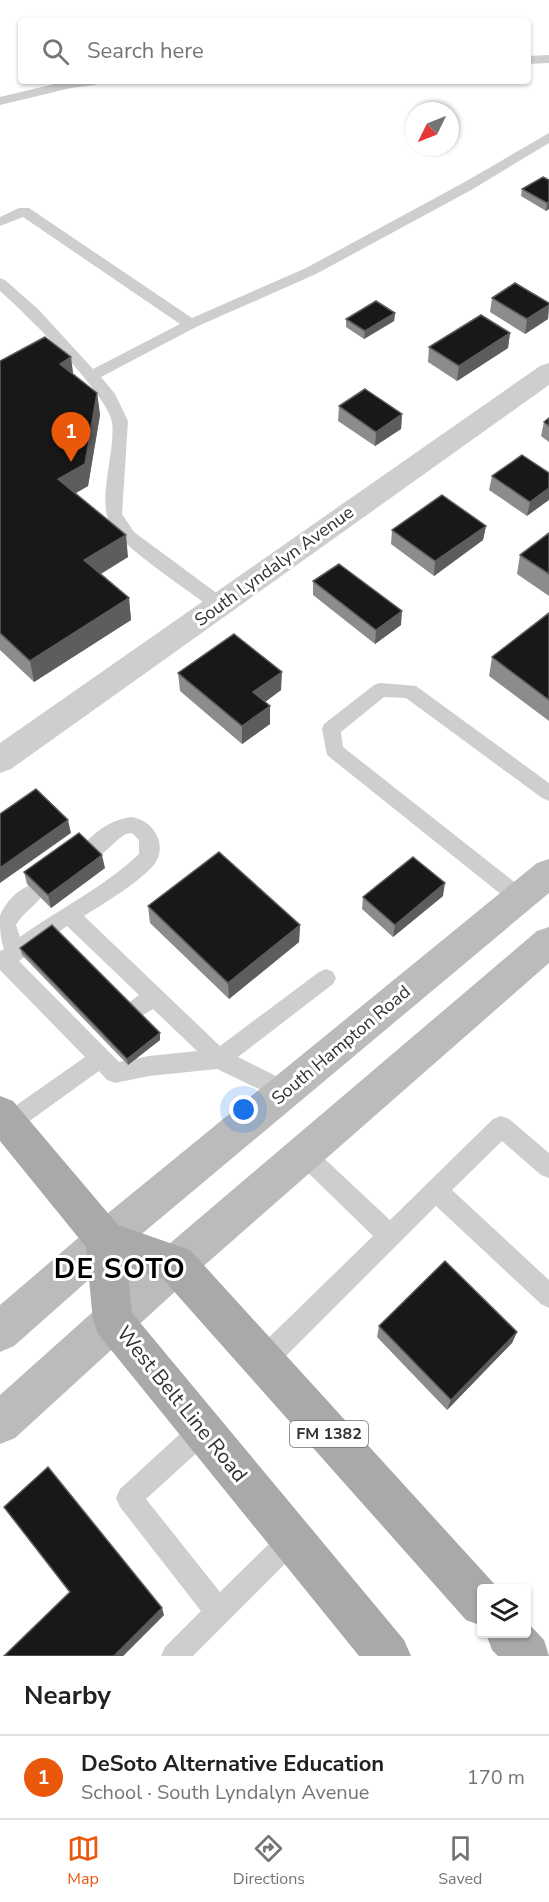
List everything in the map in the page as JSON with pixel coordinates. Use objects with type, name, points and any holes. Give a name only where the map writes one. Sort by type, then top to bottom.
[{"type":"main road","name":"South Hampton Road","points":[[0,1332],[105,1240],[549,873]]},
{"type":"main road","points":[[0,1423],[176,1264],[549,942]]},
{"type":"main road","points":[[4,1118],[105,1240]]},
{"type":"main road","name":"FM 1382","points":[[105,1240],[176,1264],[477,1598]]},
{"type":"main road","name":"West Belt Line Road","points":[[105,1240],[113,1321],[388,1656]]},
{"type":"main road","points":[[512,1638],[528,1656]]},
{"type":"street","name":"South Lyndalyn Avenue","points":[[0,760],[549,372]]},
{"type":"lane","points":[[531,60],[549,59]]},
{"type":"lane","points":[[0,101],[71,84]]},
{"type":"lane","points":[[91,376],[190,324],[311,271],[468,186],[549,137]]},
{"type":"lane","points":[[0,222],[24,211],[190,324]]},
{"type":"lane","points":[[0,283],[33,312],[107,394],[120,421],[114,514],[119,525],[128,536],[220,605]]},
{"type":"lane","points":[[520,898],[334,750],[331,729],[380,690],[410,691],[549,793]]},
{"type":"lane","points":[[9,966],[69,914],[96,901],[147,859],[151,848],[149,838],[144,831],[133,825],[123,826],[105,837],[89,853]]},
{"type":"lane","points":[[9,966],[6,925],[15,908],[34,891]]},
{"type":"lane","points":[[69,914],[97,941],[117,973],[154,996],[219,1059],[286,1092]]},
{"type":"lane","points":[[77,955],[97,941]]},
{"type":"lane","points":[[9,966],[38,983],[96,1047],[115,1073],[149,1066],[219,1059],[326,978]]},
{"type":"lane","points":[[133,1012],[154,996]]},
{"type":"lane","points":[[4,1118],[96,1047]]},
{"type":"lane","points":[[263,1361],[501,1126],[549,1167]]},
{"type":"lane","points":[[304,1154],[390,1236]]},
{"type":"lane","points":[[436,1191],[549,1296]]},
{"type":"lane","points":[[203,1430],[129,1498],[218,1611]]},
{"type":"lane","points":[[174,1656],[292,1539]]},
{"type":"building","points":[[543,177],[549,180],[549,202],[547,203],[522,189]]},
{"type":"building","points":[[515,283],[549,305],[527,319],[492,298]]},
{"type":"building","points":[[376,301],[395,313],[365,331],[346,319]]},
{"type":"building","points":[[481,315],[510,333],[459,366],[429,347]]},
{"type":"building","points":[[45,337],[71,357],[60,364],[97,393],[85,464],[58,479],[126,535],[84,560],[129,598],[30,661],[0,633],[0,361]]},
{"type":"building","points":[[365,389],[402,414],[376,432],[339,406]]},
{"type":"building","points":[[522,455],[549,473],[549,488],[530,502],[492,476]]},
{"type":"building","points":[[442,495],[486,526],[435,561],[392,530]]},
{"type":"building","points":[[549,533],[549,574],[520,555]]},
{"type":"building","points":[[339,564],[402,611],[376,630],[313,581]]},
{"type":"building","points":[[549,613],[549,700],[492,657]]},
{"type":"building","points":[[234,634],[282,672],[253,692],[270,706],[242,726],[178,673]]},
{"type":"building","points":[[36,789],[68,820],[0,868],[0,814]]},
{"type":"building","points":[[79,833],[102,855],[48,895],[24,872]]},
{"type":"building","points":[[219,852],[300,925],[228,983],[148,906]]},
{"type":"building","points":[[413,857],[445,883],[395,925],[363,897]]},
{"type":"building","points":[[52,925],[160,1033],[127,1059],[20,948]]},
{"type":"building","points":[[445,1261],[517,1332],[451,1400],[379,1326]]},
{"type":"building","points":[[48,1467],[162,1608],[114,1656],[4,1656],[70,1592],[4,1507]]},
{"type":"place","name":"DeSoto Alternative Education","points":[[71,462]]},
{"type":"district","name":"DE SOTO","points":[[120,1269]]}]
